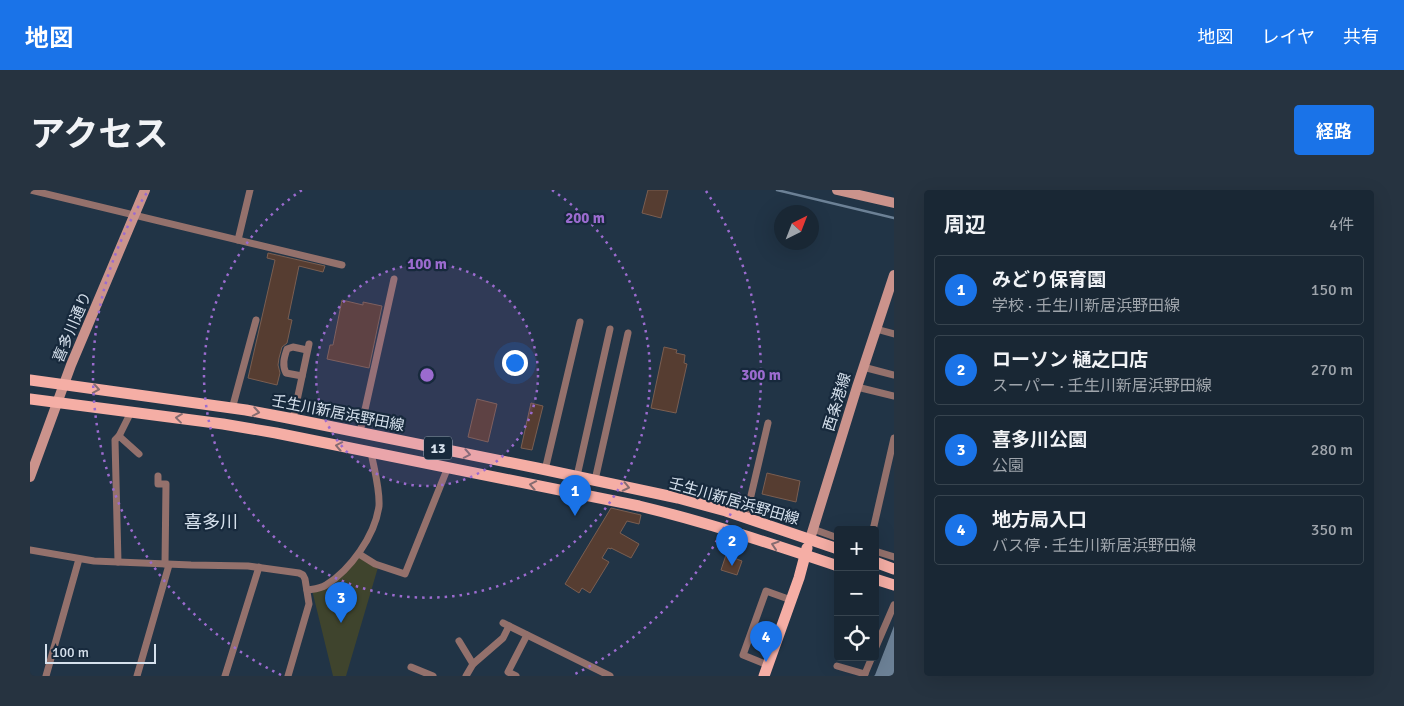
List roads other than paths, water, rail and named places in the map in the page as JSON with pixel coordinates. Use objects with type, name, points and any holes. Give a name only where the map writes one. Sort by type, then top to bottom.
[{"type":"main road","name":"壬生川新居浜野田線","points":[[30,380],[293,419],[577,476],[678,498],[812,534],[834,547]]},
{"type":"main road","name":"壬生川新居浜野田線","points":[[30,399],[223,424],[276,433],[639,506],[687,518],[834,565]]},
{"type":"main road","name":"壬生川新居浜野田線","points":[[766,670],[799,578],[812,534]]},
{"type":"main road","points":[[879,563],[894,569]]},
{"type":"main road","points":[[879,580],[894,585]]},
{"type":"street","points":[[30,190],[342,265]]},
{"type":"street","points":[[64,198],[66,190]]},
{"type":"street","name":"喜多川通り","points":[[30,477],[71,365],[145,190]]},
{"type":"street","points":[[238,240],[250,190]]},
{"type":"street","points":[[837,190],[894,204]]},
{"type":"street","name":"西条港線","points":[[812,534],[863,367],[894,275]]},
{"type":"street","points":[[360,432],[394,279]]},
{"type":"street","points":[[232,409],[256,320]]},
{"type":"street","points":[[546,470],[580,322]]},
{"type":"street","points":[[577,476],[610,329]]},
{"type":"street","points":[[876,329],[894,334]]},
{"type":"street","points":[[594,480],[628,334]]},
{"type":"street","points":[[293,419],[302,376],[308,347],[293,347],[287,350],[283,367],[286,373],[302,376]]},
{"type":"street","points":[[863,367],[894,375]]},
{"type":"street","points":[[857,387],[894,396]]},
{"type":"street","points":[[118,562],[115,440],[131,412]]},
{"type":"street","points":[[746,517],[768,423]]},
{"type":"street","points":[[119,436],[139,454]]},
{"type":"street","points":[[874,526],[894,438]]},
{"type":"street","points":[[307,590],[325,586],[351,564],[359,554],[370,532],[379,506],[378,488],[371,452]]},
{"type":"street","points":[[359,554],[375,564],[406,574],[448,467]]},
{"type":"street","points":[[137,676],[167,564],[166,484],[158,484],[158,476]]},
{"type":"street","points":[[812,534],[834,537]]},
{"type":"street","points":[[30,550],[79,559],[228,565],[299,573],[305,579],[309,604],[288,676]]},
{"type":"street","points":[[879,552],[894,558]]},
{"type":"street","points":[[46,676],[79,559]]},
{"type":"street","points":[[225,676],[259,567]]},
{"type":"street","points":[[766,670],[743,655],[766,590],[791,600]]},
{"type":"street","points":[[879,640],[894,605]]},
{"type":"street","points":[[466,676],[473,664],[504,638],[506,624],[610,676]]},
{"type":"street","points":[[516,676],[508,672],[527,635]]},
{"type":"street","points":[[459,641],[473,664]]},
{"type":"street","points":[[837,666],[865,675],[870,661]]},
{"type":"street","points":[[411,667],[434,676]]},
{"type":"water","points":[[894,626],[894,676],[874,676],[875,675]]},
{"type":"waterway","points":[[777,190],[894,218]]},
{"type":"place","name":"みどり保育園","points":[[575,516]]},
{"type":"place","name":"ローソン 樋之口店","points":[[732,566]]},
{"type":"place","name":"喜多川公園","points":[[341,623]]},
{"type":"place","name":"地方局入口","points":[[766,662]]},
{"type":"district","name":"喜多川","points":[[211,522]]}]
